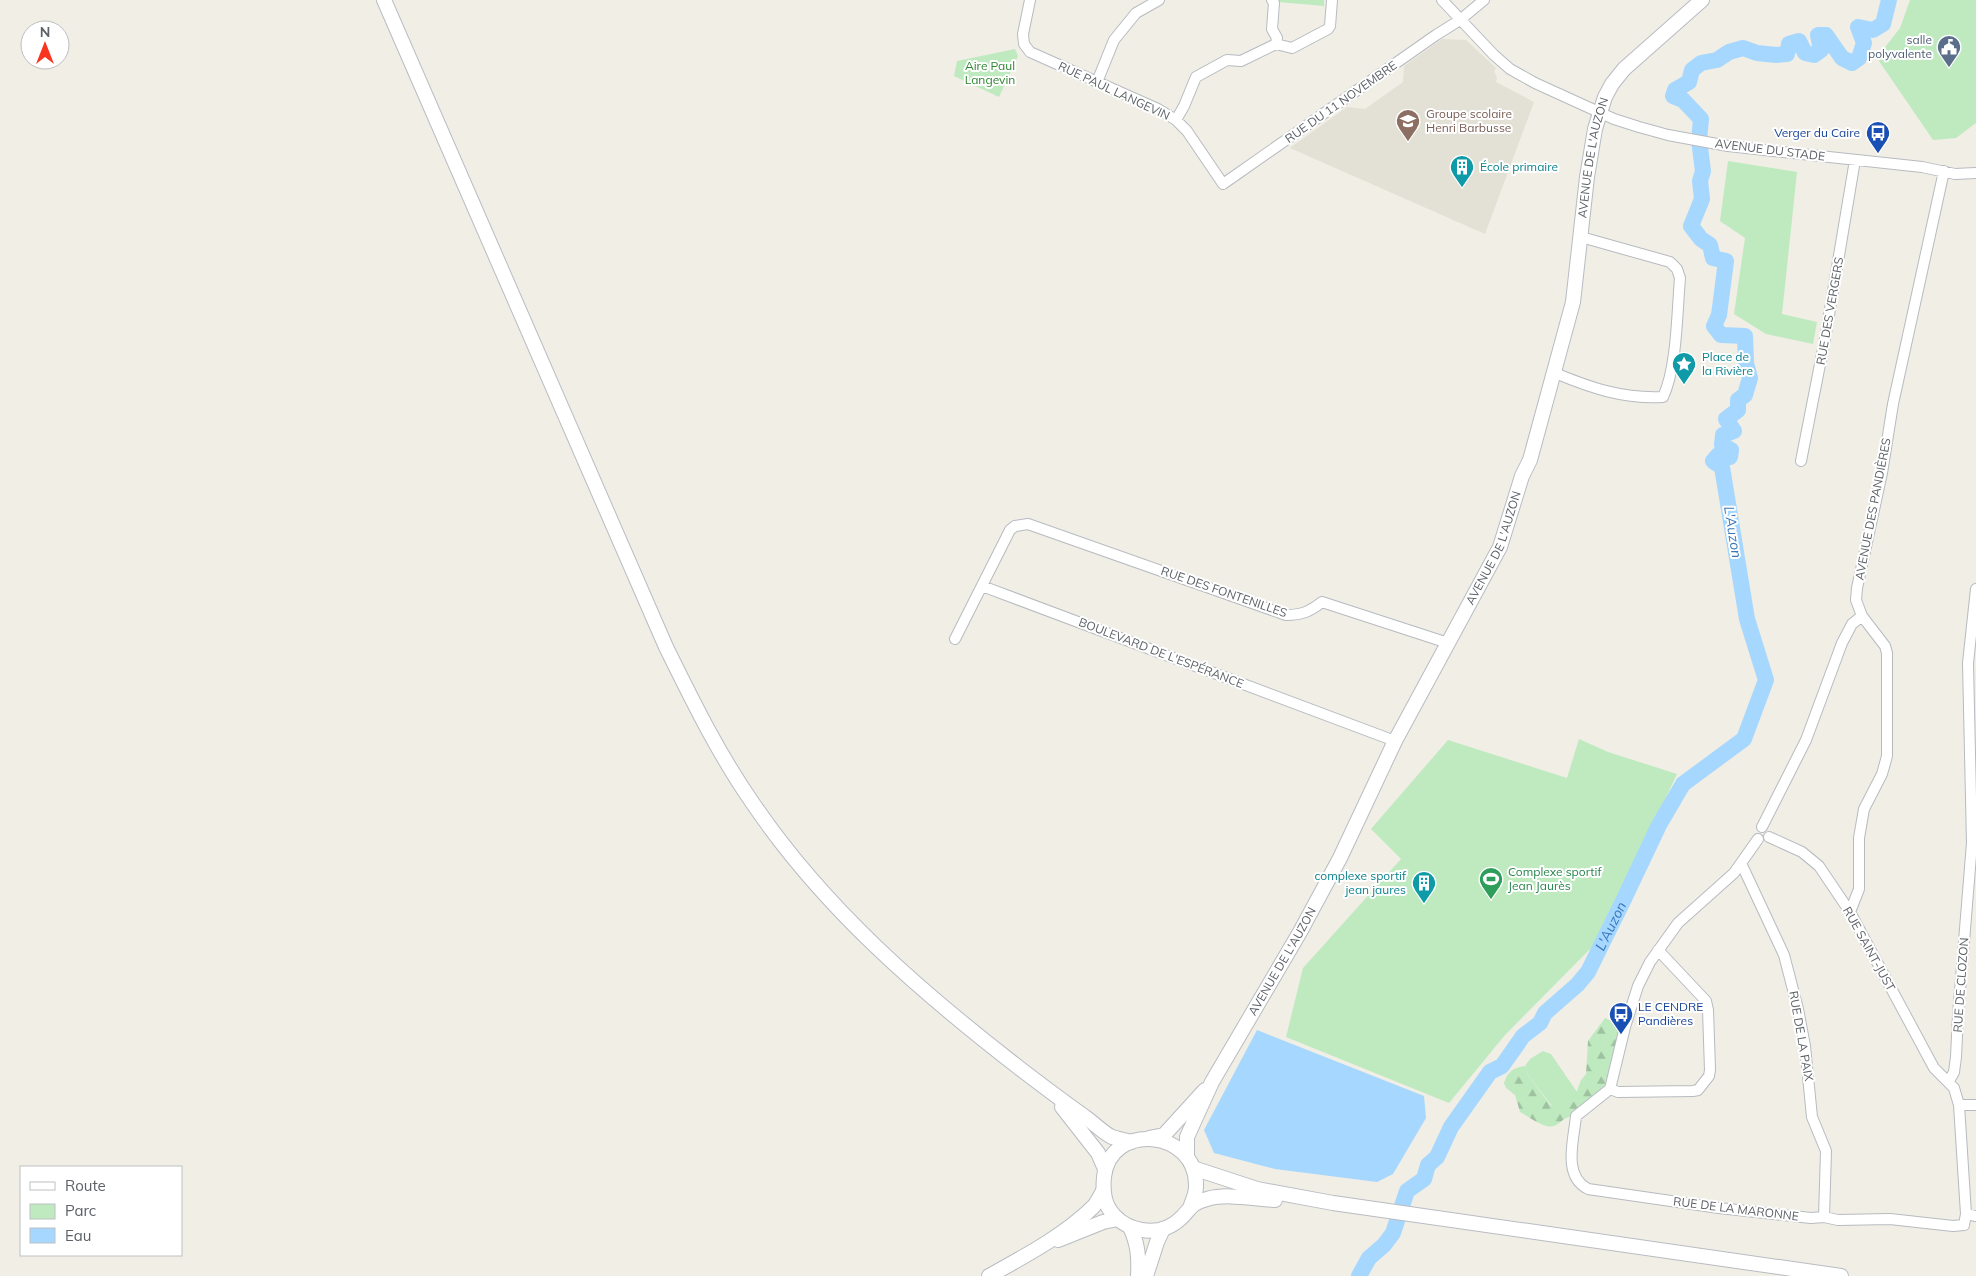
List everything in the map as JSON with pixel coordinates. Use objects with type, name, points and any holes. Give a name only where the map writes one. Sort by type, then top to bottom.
[{"type":"main road","points":[[384,0],[666,647],[708,732],[755,806],[796,861],[856,928],[909,977],[975,1034],[1041,1085],[1112,1137],[1131,1142]]},
{"type":"main road","name":"AVENUE DE L'AUZON","points":[[1212,1082],[1309,916],[1340,858],[1395,741],[1500,547],[1522,476],[1530,460],[1573,302],[1587,177],[1600,112],[1609,90],[1624,69],[1702,0]]},
{"type":"main road","points":[[1138,1276],[1139,1258],[1136,1241],[1124,1223],[1108,1207],[1103,1191],[1105,1169],[1115,1153],[1131,1142],[1164,1135],[1212,1082]]},
{"type":"main road","points":[[1036,1249],[1103,1222],[1124,1223],[1146,1231],[1163,1229],[1180,1220],[1191,1206],[1196,1187],[1190,1163],[1188,1137],[1212,1082]]},
{"type":"main road","points":[[1041,1085],[1072,1118],[1098,1153],[1105,1169]]},
{"type":"main road","points":[[1149,1138],[1172,1144],[1190,1163],[1257,1189],[1333,1203],[1841,1276]]},
{"type":"main road","points":[[989,1276],[1036,1249],[1094,1207],[1103,1191]]},
{"type":"main road","points":[[1191,1206],[1207,1199],[1227,1197],[1333,1203]]},
{"type":"main road","points":[[1146,1276],[1163,1229]]},
{"type":"street","name":"RUE PAUL LANGEVIN","points":[[1030,0],[1024,34],[1024,44],[1030,52],[1158,109],[1176,120],[1187,131],[1223,184]]},
{"type":"street","points":[[1097,82],[1114,40],[1136,13],[1159,0]]},
{"type":"street","points":[[1272,0],[1274,3],[1272,28],[1277,38],[1276,44]]},
{"type":"street","points":[[1176,120],[1196,77],[1227,60],[1240,61],[1276,44],[1292,48],[1328,29],[1330,26],[1332,0]]},
{"type":"street","name":"AVENUE DU STADE","points":[[1442,0],[1494,55],[1510,68],[1535,83],[1639,127],[1716,144],[1922,166],[1955,174],[1976,173]]},
{"type":"street","name":"RUE DU 11 NOVEMBRE","points":[[1223,184],[1460,20],[1484,0]]},
{"type":"street","name":"RUE DES VERGERS","points":[[1801,461],[1825,339],[1855,160]]},
{"type":"street","name":"AVENUE DU STADE","points":[[1944,171],[1976,168]]},
{"type":"street","name":"AVENUE DES PANDIÈRES","points":[[1862,616],[1856,600],[1857,588],[1882,473],[1895,395],[1944,171]]},
{"type":"street","points":[[1555,373],[1620,395],[1643,398],[1663,397],[1667,389],[1672,366],[1680,278],[1677,270],[1670,262],[1581,237]]},
{"type":"street","name":"RUE DES FONTENILLES","points":[[982,586],[1010,530],[1015,526],[1028,524],[1286,614],[1301,615],[1322,602],[1448,643]]},
{"type":"street","points":[[955,639],[982,586]]},
{"type":"street","name":"BOULEVARD DE L'ESPÉRANCE","points":[[982,586],[1395,741]]},
{"type":"street","name":"RUE DE CLOZON","points":[[1949,1081],[1954,1072],[1956,1057],[1958,1014],[1971,914],[1974,843],[1968,663],[1976,589]]},
{"type":"street","points":[[1758,839],[1756,832],[1762,827],[1806,740],[1842,643],[1852,624],[1862,616],[1882,642],[1887,653],[1887,756],[1882,774],[1864,809],[1859,838],[1859,889],[1850,912]]},
{"type":"street","points":[[1758,839],[1764,841],[1769,837],[1769,831],[1762,827]]},
{"type":"street","name":"RUE SAINT-JUST","points":[[1769,837],[1802,852],[1819,866],[1850,912],[1934,1068],[1949,1081]]},
{"type":"street","points":[[1658,950],[1706,1002],[1708,1010],[1709,1076],[1698,1090],[1618,1092],[1610,1089],[1625,1027],[1638,986],[1650,962],[1658,950],[1678,923],[1734,873],[1758,839]]},
{"type":"street","name":"RUE DE LA PAIX","points":[[1741,863],[1784,955],[1798,1009],[1805,1046],[1812,1117],[1826,1151],[1824,1217]]},
{"type":"street","points":[[1949,1081],[1954,1088],[1959,1105],[1971,1215]]},
{"type":"street","name":"RUE DE LA MARONNE","points":[[1610,1089],[1576,1116],[1571,1169],[1577,1181],[1588,1189],[1718,1208],[1811,1218],[1824,1217],[1838,1220],[1890,1219],[1953,1226],[1964,1225],[1971,1215]]},
{"type":"street","points":[[1959,1105],[1976,1105]]},
{"type":"shaded area","name":"Groupe scolaire Henri Barbusse","points":[[1442,39],[1466,40],[1496,68],[1494,71],[1497,78],[1496,82],[1534,102],[1485,234],[1290,148],[1347,107],[1365,109],[1403,82],[1404,66]]},
{"type":"green space","points":[[1278,0],[1324,0],[1324,6],[1278,2]]},
{"type":"green space","points":[[1910,0],[1976,0],[1976,123],[1956,138],[1933,140],[1879,61],[1882,51],[1900,28]]},
{"type":"green space","name":"Aire Paul Langevin","points":[[1015,49],[1018,56],[999,97],[954,76],[957,61]]},
{"type":"green space","points":[[1728,161],[1797,172],[1782,314],[1817,322],[1813,344],[1766,334],[1734,314],[1745,238],[1720,221]]},
{"type":"green space","name":"Complexe sportif Jean Jaurès","points":[[1579,739],[1608,752],[1677,774],[1599,940],[1505,1035],[1449,1103],[1286,1037],[1303,968],[1401,859],[1371,829],[1448,740],[1567,778]]},
{"type":"green space","points":[[1605,1018],[1616,1023],[1620,1035],[1605,1085],[1570,1117],[1552,1126],[1538,1123],[1520,1112],[1515,1095],[1506,1088],[1504,1083],[1509,1073],[1514,1069],[1525,1066],[1528,1075],[1551,1106],[1577,1091],[1581,1080],[1586,1074],[1588,1041]]},
{"type":"green space","points":[[1543,1051],[1551,1054],[1577,1092],[1552,1106],[1528,1075],[1525,1066],[1530,1059]]},
{"type":"water","points":[[1257,1030],[1424,1096],[1426,1118],[1393,1174],[1377,1182],[1275,1169],[1214,1153],[1204,1130]]},
{"type":"waterway","name":"L'Auzon","points":[[1359,1276],[1369,1258],[1384,1245],[1393,1233],[1407,1191],[1424,1179],[1428,1165],[1437,1157],[1451,1127],[1490,1072],[1502,1066],[1523,1036],[1540,1023],[1545,1013],[1577,985],[1588,972],[1659,825],[1683,784],[1744,739],[1766,680],[1747,619],[1722,467],[1713,461],[1718,455],[1730,457],[1731,450],[1722,445],[1723,435],[1734,431],[1726,419],[1738,410],[1738,400],[1745,395],[1750,378],[1746,363],[1745,336],[1721,335],[1714,326],[1719,315],[1726,261],[1713,258],[1710,245],[1701,239],[1691,226],[1702,199],[1700,181],[1703,171],[1699,140],[1701,119],[1683,100],[1673,96],[1675,90],[1689,82],[1692,70],[1701,63],[1717,60],[1729,52],[1743,48],[1757,53],[1787,54],[1789,44],[1799,41],[1805,53],[1814,55],[1821,50],[1818,35],[1826,35],[1842,58],[1852,63],[1859,58],[1864,43],[1858,27],[1873,30],[1883,24],[1889,0]]},
{"type":"place","name":"salle polyvalente","points":[[1949,68]]},
{"type":"place","name":"Groupe scolaire Henri Barbusse","points":[[1408,142]]},
{"type":"place","name":"Verger du Caire","points":[[1878,154]]},
{"type":"place","name":"École primaire","points":[[1462,188]]},
{"type":"place","name":"Place de la Rivière","points":[[1684,385]]},
{"type":"place","name":"Complexe sportif Jean Jaurès","points":[[1491,900]]},
{"type":"place","name":"complexe sportif jean jaures","points":[[1424,904]]},
{"type":"place","name":"LE CENDRE Pandières","points":[[1621,1035]]}]
